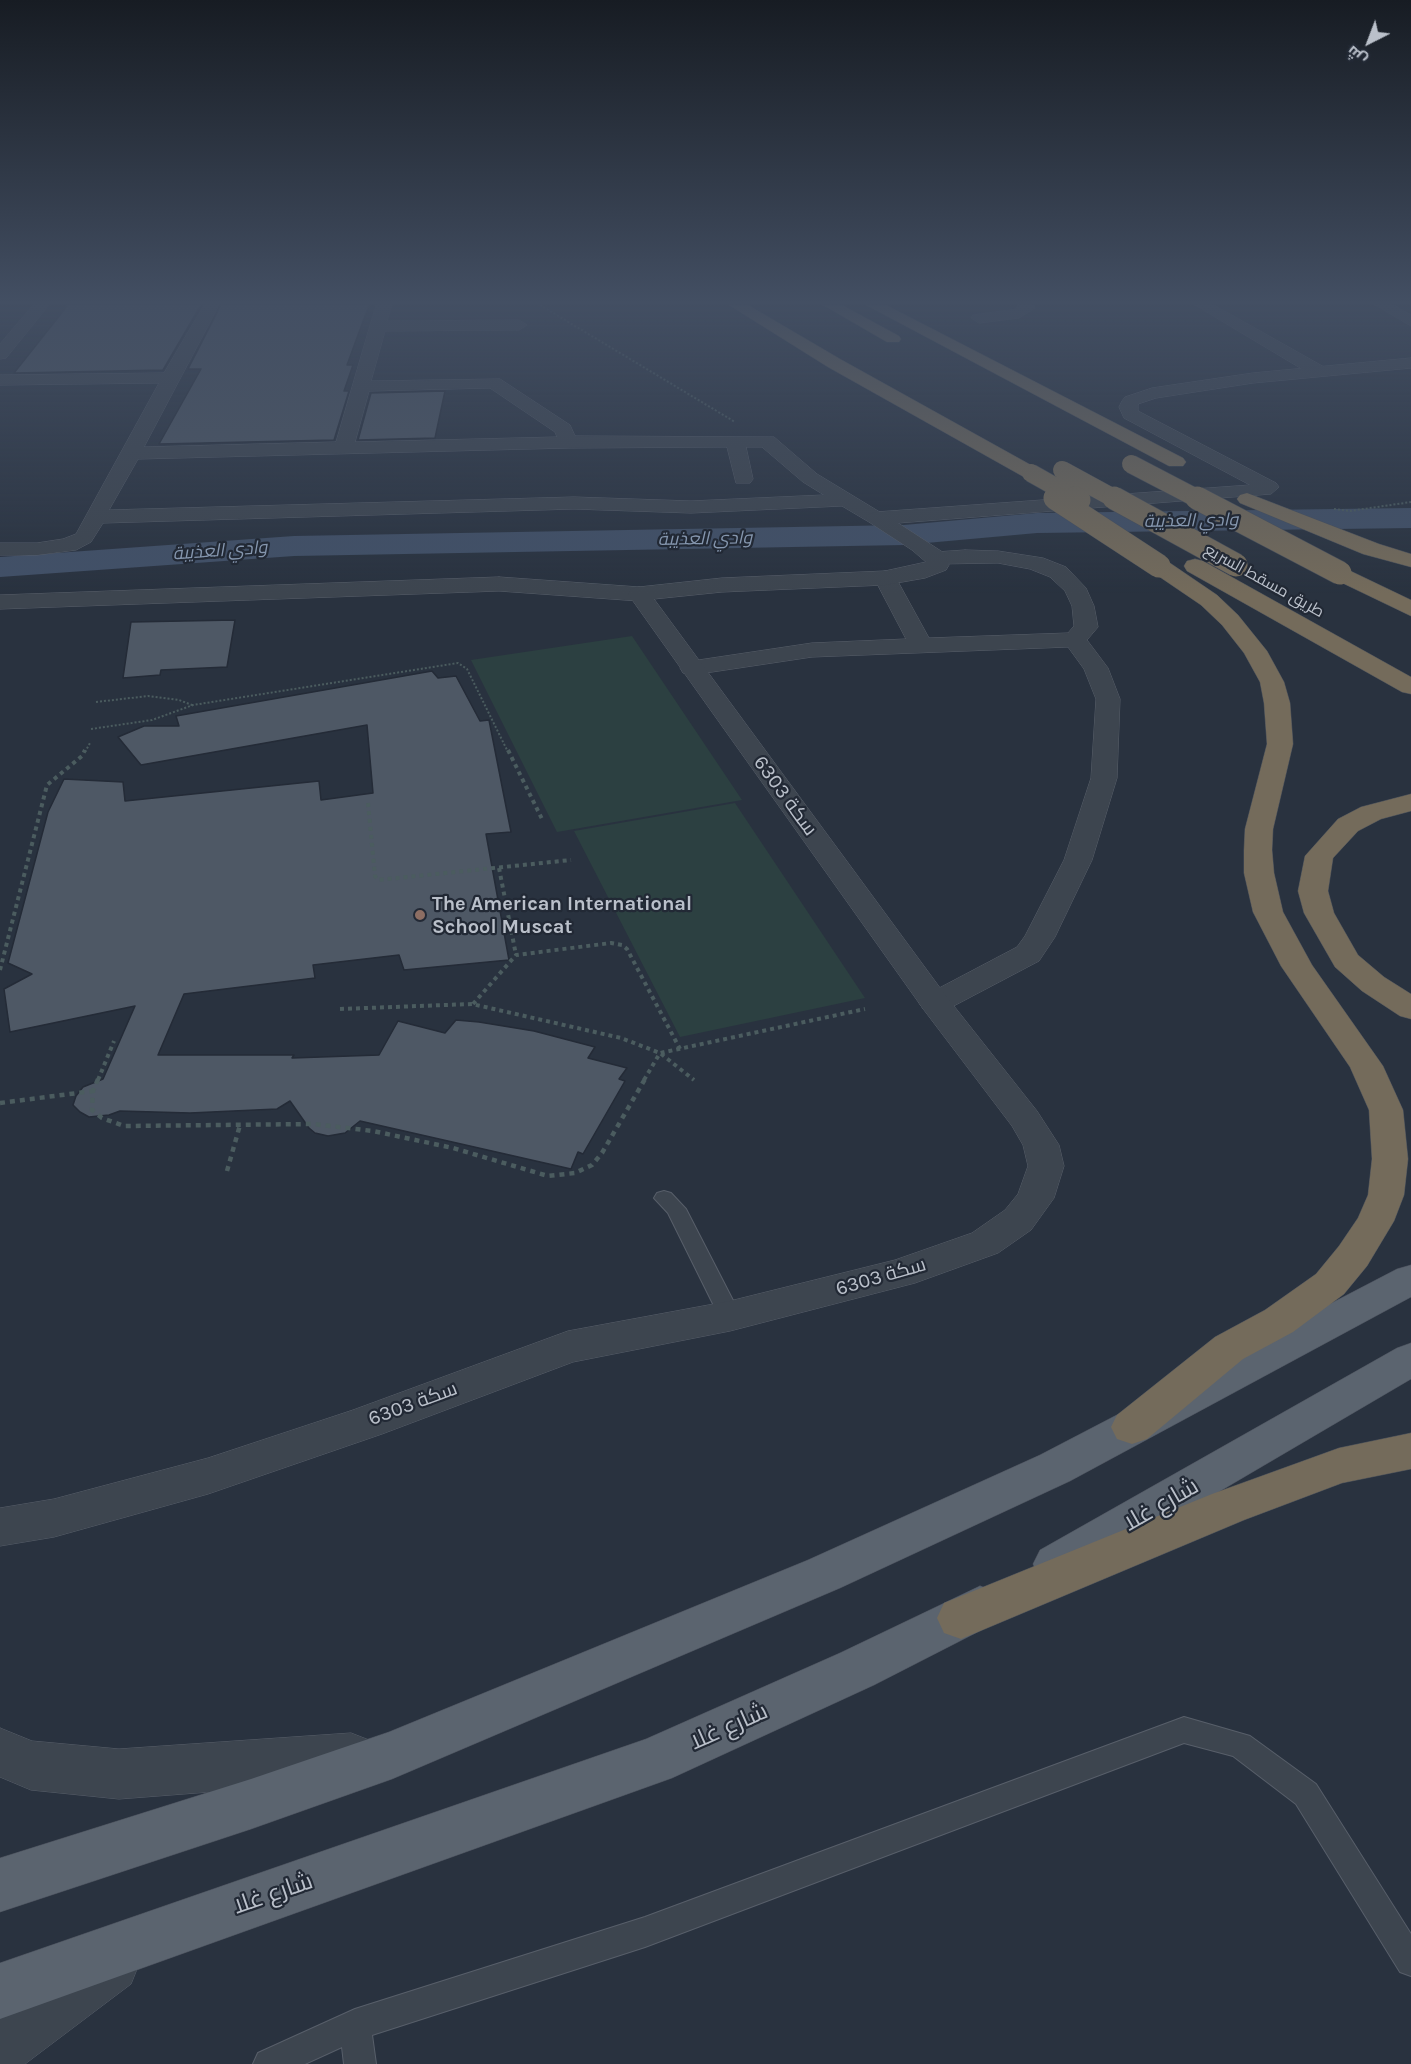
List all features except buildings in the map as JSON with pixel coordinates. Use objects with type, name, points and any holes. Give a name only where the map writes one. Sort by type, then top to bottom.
[{"type":"highway","points":[[902,401],[932,419],[1039,470],[1195,566],[1411,687]]},
{"type":"highway","points":[[1059,401],[1247,499],[1371,549],[1406,570]]},
{"type":"highway","points":[[1126,461],[1344,563],[1406,570]]},
{"type":"highway","points":[[1039,470],[1159,566],[1209,600],[1230,620],[1255,651],[1272,682],[1277,703],[1280,744],[1258,840],[1259,873],[1268,912],[1297,966],[1366,1066],[1386,1110],[1390,1159],[1386,1195],[1375,1221],[1353,1256],[1330,1284],[1279,1321],[1229,1348],[1132,1427]]},
{"type":"highway","name":"طريق مسقط السريع","points":[[1039,470],[1236,565],[1411,662]]},
{"type":"highway","points":[[1247,499],[1411,609]]},
{"type":"highway","points":[[1411,802],[1371,813],[1348,825],[1319,856],[1313,891],[1319,913],[1346,960],[1373,984],[1411,1009]]},
{"type":"highway","points":[[961,1618],[1227,1507],[1339,1466],[1411,1451]]},
{"type":"main road","points":[[0,1885],[251,1804],[393,1755],[824,1574],[1055,1468],[1411,1279]]},
{"type":"main road","name":"شارع غلا","points":[[0,1991],[654,1761],[857,1669],[961,1618],[1411,1359]]},
{"type":"street","points":[[0,549],[37,549],[68,545],[84,538],[158,401]]},
{"type":"street","points":[[344,447],[358,401]]},
{"type":"street","points":[[521,401],[563,429],[568,442]]},
{"type":"street","points":[[876,518],[1264,490],[1269,487],[1130,414],[1128,407],[1131,401]]},
{"type":"street","points":[[735,441],[742,479]]},
{"type":"street","points":[[131,453],[568,442],[767,441],[810,478],[936,558],[998,557],[1035,563],[1058,572],[1075,588],[1083,606],[1086,627],[1075,640],[921,644],[812,650],[692,668]]},
{"type":"street","points":[[96,517],[574,503],[691,507],[848,500]]},
{"type":"street","points":[[0,602],[499,584],[639,594],[722,585],[885,578],[933,569],[938,565],[936,558]]},
{"type":"street","points":[[885,578],[921,644]]},
{"type":"street","name":"سكة 6303","points":[[1,1527],[54,1518],[208,1476],[367,1422],[568,1347],[730,1316],[901,1274],[986,1243],[1018,1220],[1035,1198],[1046,1166],[1041,1145],[1025,1119],[935,1003],[639,594]]},
{"type":"street","points":[[935,1003],[1028,954],[1040,937],[1078,860],[1104,778],[1108,699],[1096,668],[1075,640]]},
{"type":"street","points":[[0,1752],[31,1765],[119,1774],[393,1755]]},
{"type":"street","points":[[0,2047],[42,2018],[139,1942]]},
{"type":"lane","points":[[664,1198],[676,1209],[730,1316]]},
{"type":"lane","points":[[269,2064],[355,2025],[645,1932],[1184,1730],[1240,1745],[1306,1794],[1411,1961]]},
{"type":"lane","points":[[355,2025],[360,2064]]},
{"type":"path","points":[[701,401],[767,441]]},
{"type":"path","points":[[1329,508],[1350,511],[1411,502]]},
{"type":"path","points":[[91,729],[152,720],[193,705],[436,664],[458,663],[467,669],[542,819]]},
{"type":"path","points":[[96,702],[148,696],[179,700],[193,705]]},
{"type":"path","points":[[0,970],[47,785],[82,756],[90,743]]},
{"type":"path","points":[[368,803],[375,876],[378,880],[571,860]]},
{"type":"path","points":[[499,868],[516,955]]},
{"type":"path","points":[[472,1004],[516,955],[611,943],[622,945],[627,950],[680,1049]]},
{"type":"path","points":[[340,1010],[472,1004],[621,1038],[660,1053],[693,1080]]},
{"type":"path","points":[[114,1041],[93,1091],[92,1110],[102,1118],[124,1125],[313,1124],[374,1131],[453,1148],[548,1176],[575,1173],[592,1165],[602,1153],[660,1053],[865,1009]]},
{"type":"path","points":[[0,1102],[93,1091]]},
{"type":"path","points":[[227,1171],[240,1125]]},
{"type":"green space","points":[[632,636],[742,800],[557,832],[471,660]]},
{"type":"green space","points":[[735,803],[865,998],[680,1037],[574,831]]},
{"type":"waterway","name":"وادي العذيبة","points":[[0,567],[294,546],[904,535],[1037,523],[1411,518]]},
{"type":"place","name":"The American International School Muscat","points":[[420,915]]}]
